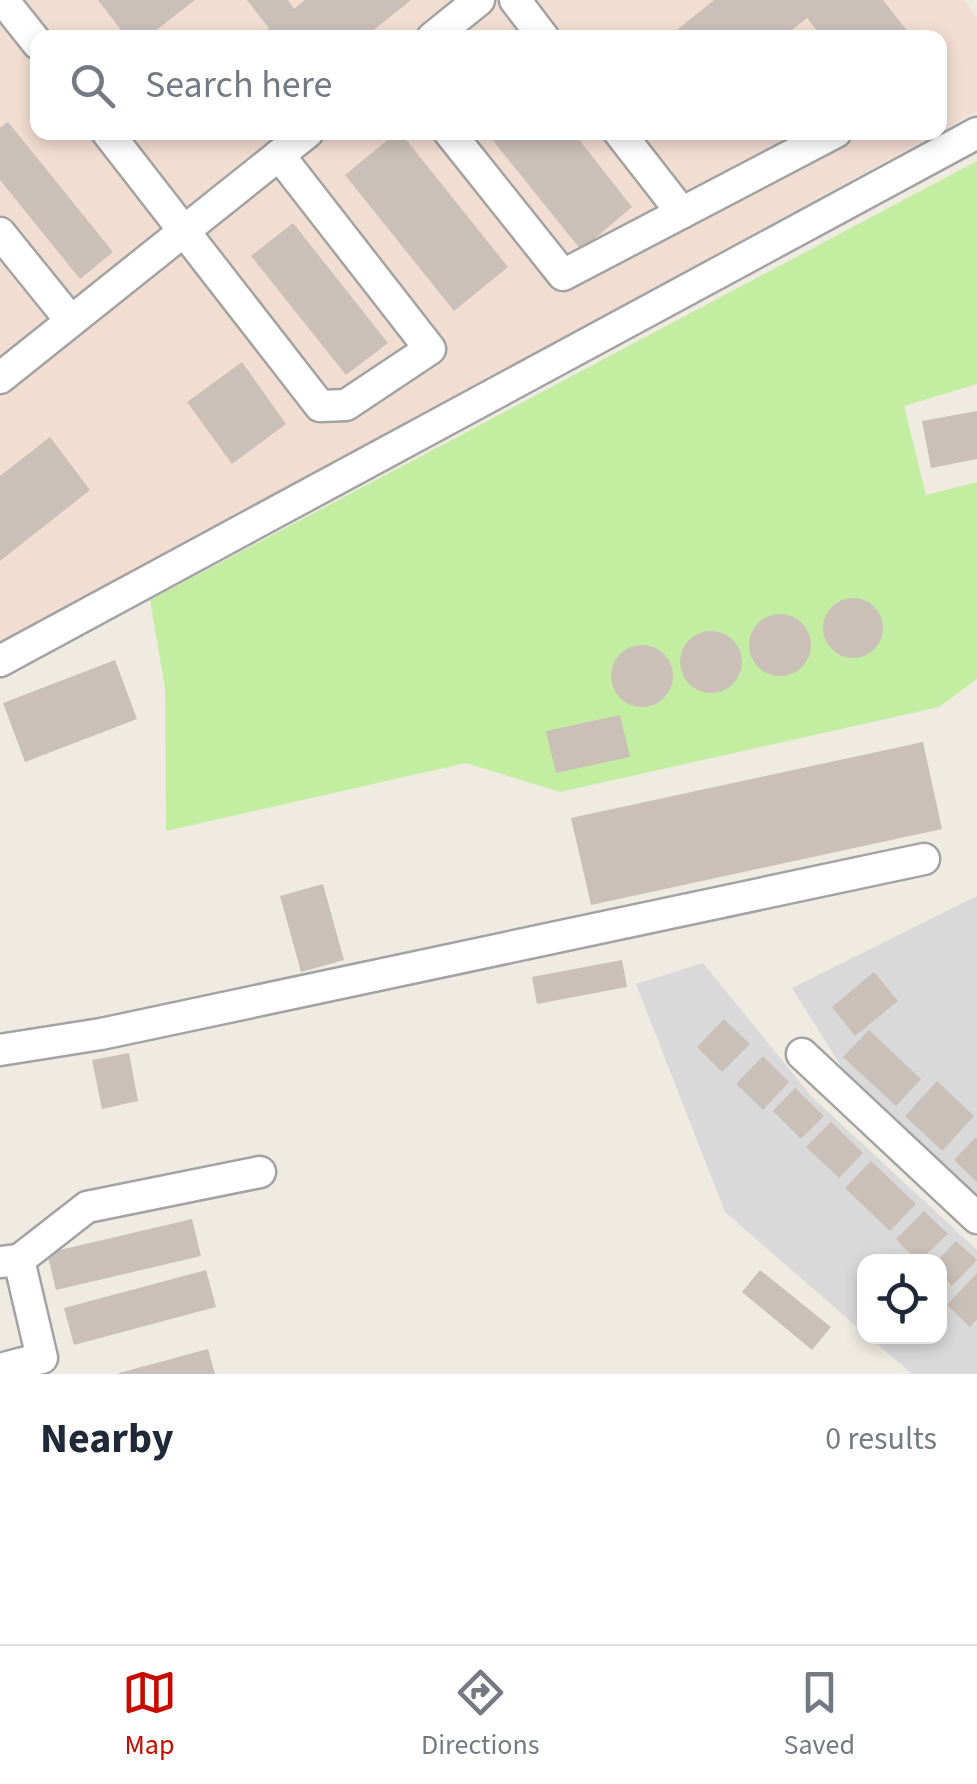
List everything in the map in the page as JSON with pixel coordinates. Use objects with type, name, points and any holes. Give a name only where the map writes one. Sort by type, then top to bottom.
[{"type":"street","points":[[3,0],[30,34]]},
{"type":"street","points":[[442,30],[479,0]]},
{"type":"street","points":[[515,0],[538,30]]},
{"type":"street","points":[[0,661],[977,133]]},
{"type":"street","points":[[113,140],[320,406],[346,405],[430,349],[279,155]]},
{"type":"street","points":[[0,378],[298,140]]},
{"type":"street","points":[[456,140],[564,274],[821,140]]},
{"type":"street","points":[[625,140],[682,213]]},
{"type":"street","points":[[0,232],[71,321]]},
{"type":"street","points":[[0,1050],[101,1034],[924,859]]},
{"type":"street","points":[[802,1054],[977,1218]]},
{"type":"street","points":[[0,1368],[42,1358],[9,1261],[87,1207],[260,1172]]},
{"type":"shaded area","points":[[0,0],[965,0],[977,18],[977,111],[947,127],[947,30],[30,30],[30,140],[924,140],[0,646]]},
{"type":"shaded area","points":[[977,896],[977,1200],[851,1082],[792,988]]},
{"type":"shaded area","points":[[703,963],[812,1097],[977,1250],[977,1374],[912,1374],[877,1344],[947,1344],[947,1254],[857,1254],[857,1327],[725,1212],[636,984]]},
{"type":"green space","points":[[977,161],[977,384],[904,406],[926,495],[977,482],[977,679],[939,707],[560,792],[466,763],[166,831],[165,688],[150,600]]},
{"type":"building","points":[[98,0],[195,0],[156,30],[121,30]]},
{"type":"building","points":[[247,0],[288,0],[294,9],[305,0],[411,0],[374,30],[269,28]]},
{"type":"building","points":[[714,0],[883,0],[907,30],[817,30],[807,18],[792,30],[677,30]]},
{"type":"building","points":[[8,122],[113,252],[80,279],[0,180],[0,128]]},
{"type":"building","points":[[387,140],[406,140],[508,267],[454,311],[345,175]]},
{"type":"building","points":[[492,140],[579,140],[632,207],[581,250]]},
{"type":"building","points":[[293,223],[388,343],[346,375],[251,256]]},
{"type":"building","points":[[242,362],[286,424],[232,464],[187,402]]},
{"type":"building","points":[[977,411],[977,459],[931,468],[922,421]]},
{"type":"building","points":[[50,437],[90,490],[0,561],[0,476]]},
{"type":"building","points":[[853,598],[874,607],[883,628],[874,649],[853,658],[832,649],[823,628],[832,607]]},
{"type":"building","points":[[780,614],[802,623],[811,645],[802,667],[780,676],[758,667],[749,645],[758,623]]},
{"type":"building","points":[[711,631],[733,640],[742,662],[733,684],[711,693],[689,684],[680,662],[689,640]]},
{"type":"building","points":[[642,645],[664,654],[673,676],[664,698],[642,707],[620,698],[611,676],[620,654]]},
{"type":"building","points":[[115,660],[137,719],[25,762],[3,703]]},
{"type":"building","points":[[620,715],[630,757],[556,773],[546,731]]},
{"type":"building","points":[[923,742],[942,829],[591,905],[571,818]]},
{"type":"building","points":[[323,884],[344,960],[301,972],[280,896]]},
{"type":"building","points":[[622,960],[627,987],[537,1004],[532,977]]},
{"type":"building","points":[[874,972],[898,1001],[855,1036],[832,1007]]},
{"type":"building","points":[[724,1019],[750,1044],[722,1072],[697,1047]]},
{"type":"building","points":[[869,1030],[921,1079],[896,1106],[843,1057]]},
{"type":"building","points":[[129,1053],[138,1101],[102,1109],[92,1060]]},
{"type":"building","points":[[763,1056],[789,1082],[763,1110],[736,1084]]},
{"type":"building","points":[[937,1081],[974,1116],[942,1151],[905,1116]]},
{"type":"building","points":[[795,1088],[824,1116],[801,1139],[773,1111]]},
{"type":"building","points":[[831,1122],[863,1153],[839,1178],[806,1147]]},
{"type":"building","points":[[977,1139],[977,1182],[954,1160]]},
{"type":"building","points":[[871,1161],[916,1204],[890,1231],[845,1188]]},
{"type":"building","points":[[924,1211],[948,1234],[927,1254],[910,1254],[896,1239]]},
{"type":"building","points":[[192,1219],[201,1256],[56,1290],[47,1253]]},
{"type":"building","points":[[956,1241],[977,1260],[952,1286],[947,1281],[947,1254],[944,1254]]},
{"type":"building","points":[[206,1270],[216,1307],[74,1345],[64,1308]]},
{"type":"building","points":[[760,1270],[831,1327],[812,1350],[742,1292]]},
{"type":"building","points":[[977,1273],[977,1319],[970,1327],[947,1305]]},
{"type":"building","points":[[208,1349],[215,1374],[119,1374],[119,1373]]}]
